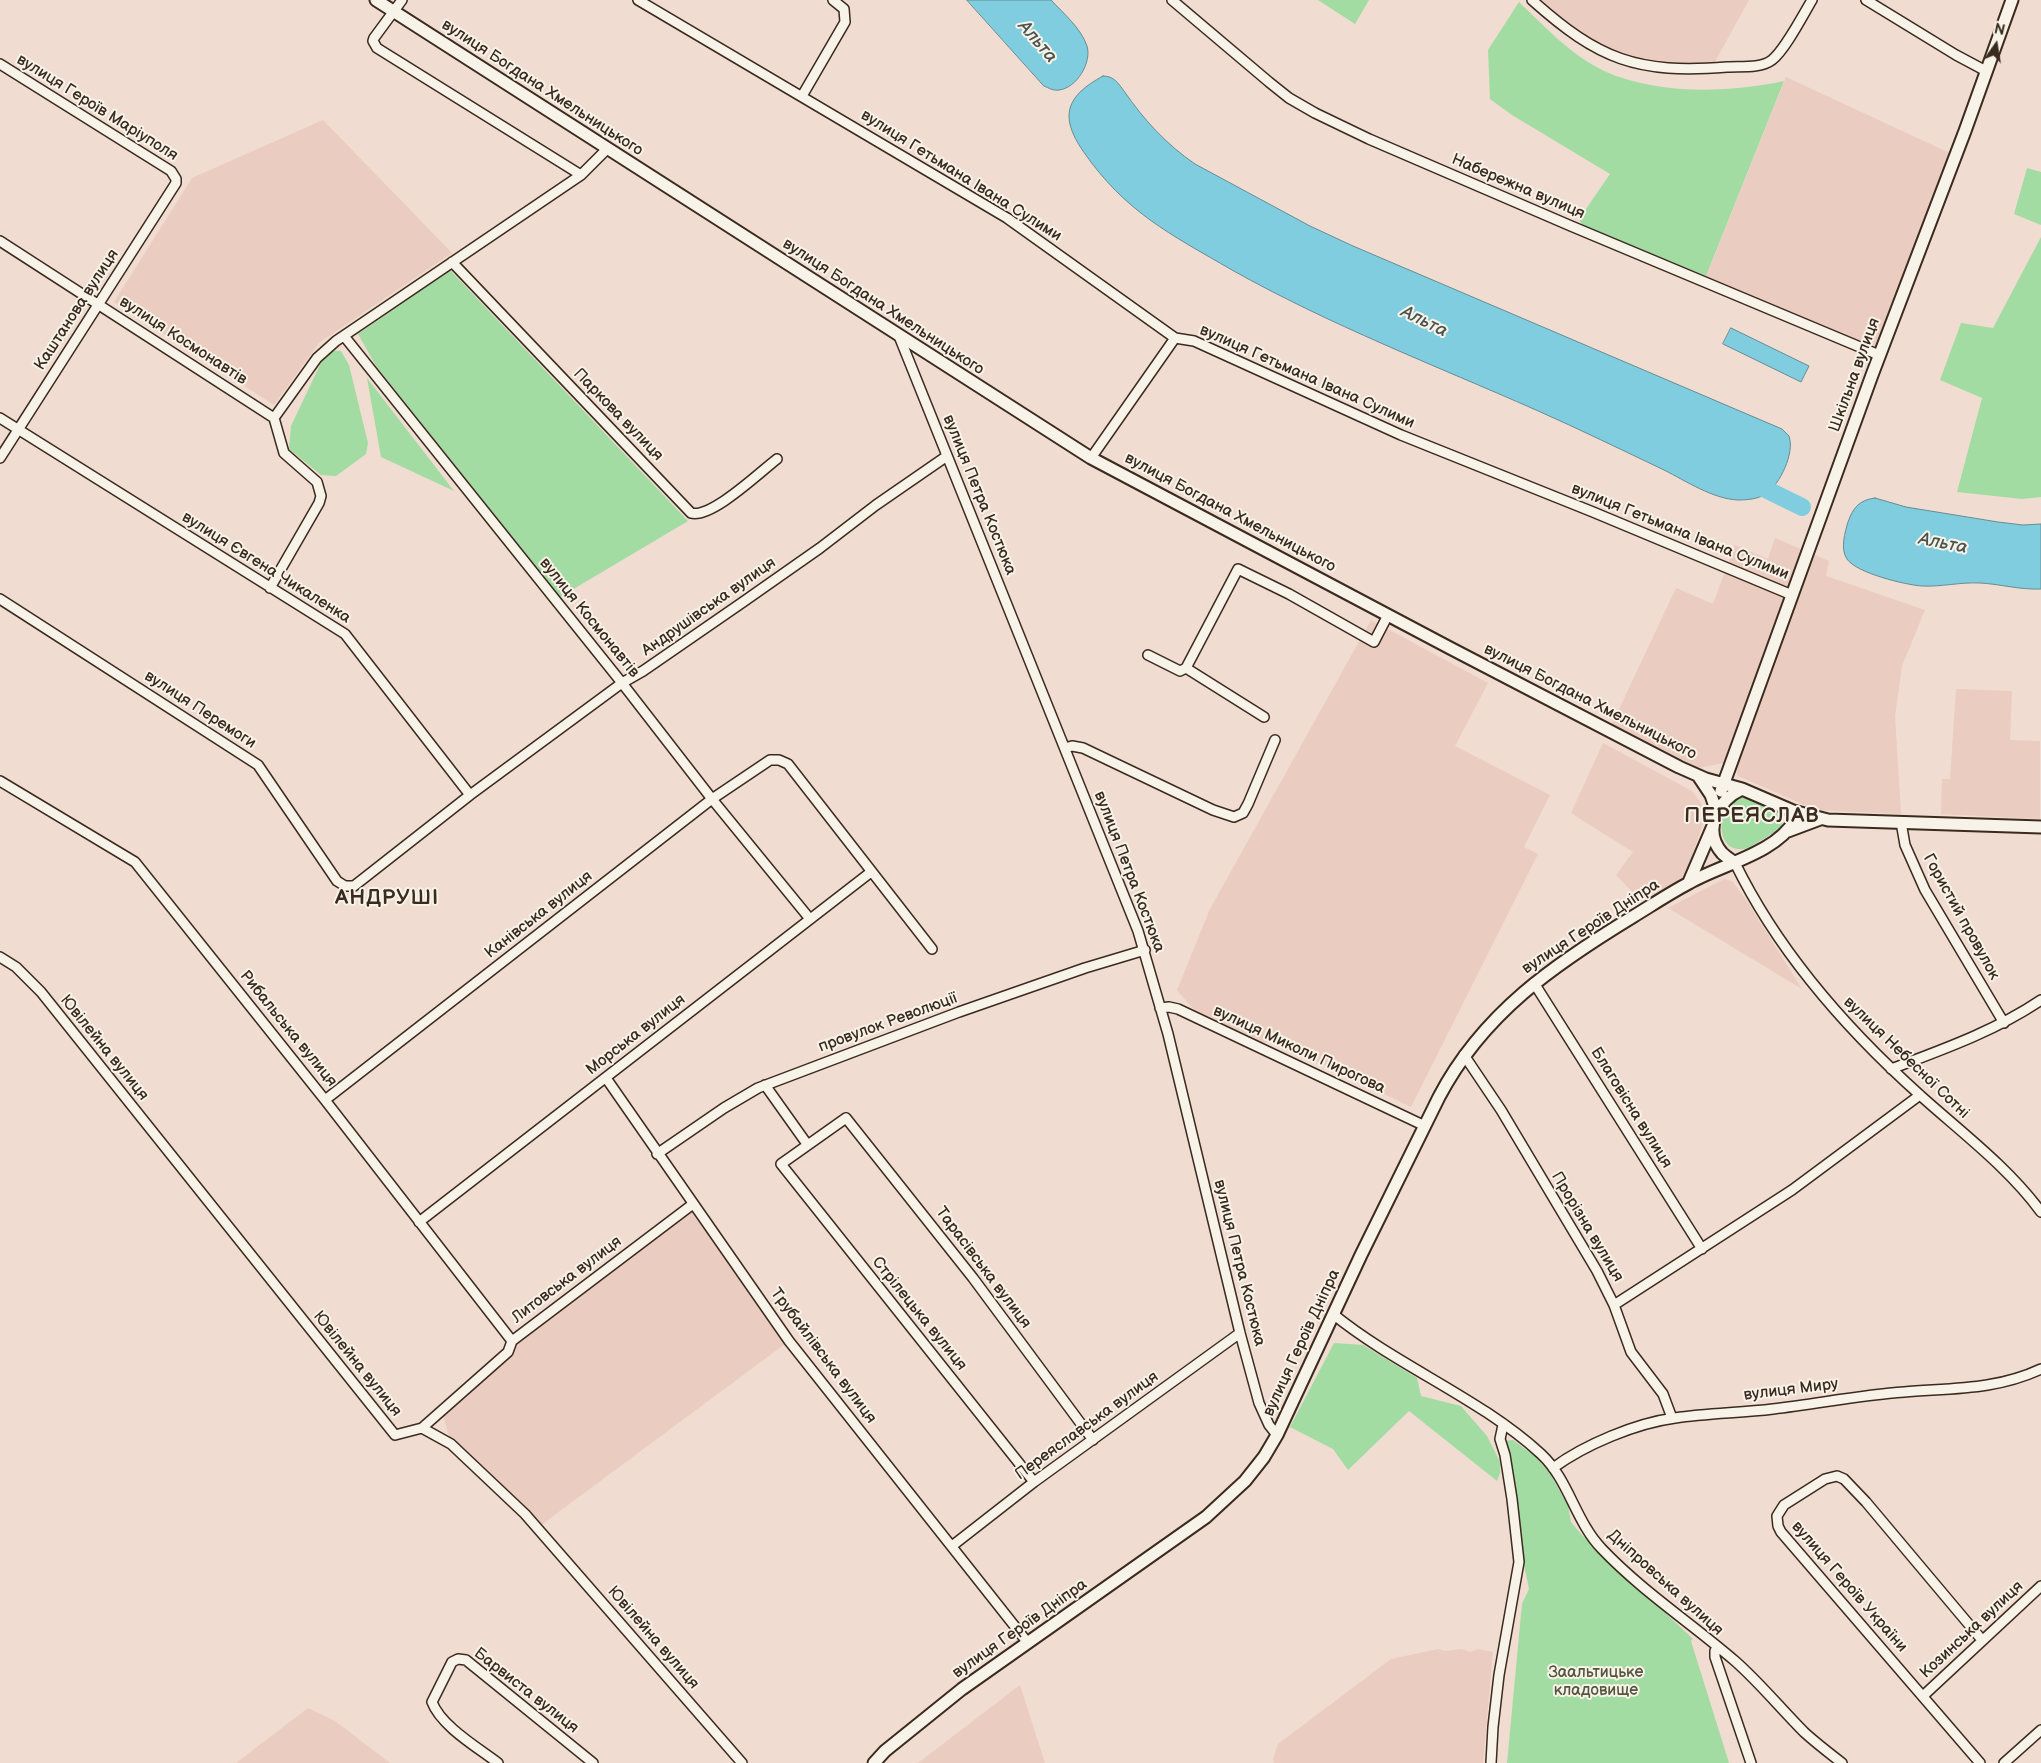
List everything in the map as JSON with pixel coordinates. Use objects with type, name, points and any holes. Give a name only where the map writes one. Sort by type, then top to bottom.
[{"type":"main road","name":"вулиця Богдана Хмельницького","points":[[376,0],[1091,458],[1698,776],[1723,785],[1742,789],[1793,811]]},
{"type":"main road","name":"Шкільна вулиця","points":[[1690,882],[1713,826],[1731,762],[1879,355],[1966,131],[2012,0]]},
{"type":"main road","name":"вулиця Богдана Хмельницького","points":[[1698,776],[1716,773],[1731,762]]},
{"type":"main road","points":[[1717,813],[1728,797],[1742,789],[1735,778],[1731,762]]},
{"type":"main road","name":"вулиця Богдана Хмельницького","points":[[1698,776],[1711,795],[1717,813]]},
{"type":"main road","points":[[1788,831],[1795,820],[1793,811],[1820,819],[2041,827]]},
{"type":"main road","points":[[1788,831],[1820,819]]},
{"type":"main road","points":[[1713,826],[1715,842],[1722,853],[1734,863]]},
{"type":"main road","name":"вулиця Героїв Дніпра","points":[[874,1763],[885,1751],[962,1689],[1206,1518],[1245,1481],[1264,1458],[1277,1435],[1333,1314],[1452,1072],[1488,1026],[1534,983],[1608,932],[1690,882],[1734,863],[1788,831]]},
{"type":"street","points":[[402,0],[374,38],[373,41],[377,48],[581,175]]},
{"type":"street","name":"вулиця Гетьмана Івана Сулими","points":[[638,0],[1007,218],[1174,338],[1194,341],[1401,435],[1792,594]]},
{"type":"street","points":[[802,96],[845,22],[844,9],[833,0]]},
{"type":"street","name":"Набережна вулиця","points":[[1172,0],[1289,98],[1314,113],[1562,222],[1879,355]]},
{"type":"street","points":[[1532,0],[1584,42],[1615,58],[1641,65],[1670,69],[1756,65],[1770,62],[1780,50],[1812,0]]},
{"type":"street","points":[[1866,0],[1962,59],[1986,71]]},
{"type":"street","name":"вулиця Героїв Маріуполя","points":[[0,64],[171,171],[176,179]]},
{"type":"street","points":[[270,588],[320,503],[321,496],[317,482],[284,453],[274,418],[317,358],[344,336],[581,175],[607,149]]},
{"type":"street","name":"Каштанова вулиця","points":[[0,458],[97,304],[175,188],[176,179]]},
{"type":"street","name":"вулиця Космонавтів","points":[[0,241],[274,418]]},
{"type":"street","name":"Паркова вулиця","points":[[452,262],[690,513],[701,513],[720,503],[777,459]]},
{"type":"street","name":"вулиця Космонавтів","points":[[344,336],[622,683],[712,799],[810,919]]},
{"type":"street","name":"вулиця Петра Костюка","points":[[899,336],[1126,897],[1145,950],[1240,1333],[1262,1410],[1269,1425],[1277,1435]]},
{"type":"street","points":[[1091,458],[1174,338]]},
{"type":"street","name":"вулиця Євгена Чикаленка","points":[[0,418],[345,634],[470,795]]},
{"type":"street","name":"Андрушівська вулиця","points":[[345,886],[359,884],[470,795],[622,683],[643,671],[820,548],[876,504],[947,456]]},
{"type":"street","points":[[1148,655],[1180,671],[1186,668],[1238,569],[1289,594],[1374,642],[1388,615]]},
{"type":"street","name":"вулиця Перемоги","points":[[0,599],[258,765],[337,881],[345,886]]},
{"type":"street","points":[[1186,668],[1264,717]]},
{"type":"street","points":[[1065,748],[1072,746],[1083,748],[1222,815],[1234,818],[1243,813],[1248,804],[1275,740]]},
{"type":"street","name":"Канівська вулиця","points":[[325,1100],[712,799],[766,762],[775,759],[788,764],[871,872]]},
{"type":"street","name":"Рибальська вулиця","points":[[0,781],[135,862],[325,1100],[512,1341]]},
{"type":"street","name":"Гористий провулок","points":[[1901,822],[1905,844],[1918,878],[2004,1023]]},
{"type":"street","name":"вулиця Небесної Сотні","points":[[1734,863],[1756,901],[1814,986],[1891,1069],[2015,1182],[2041,1212]]},
{"type":"street","points":[[871,872],[932,949]]},
{"type":"street","name":"Морська вулиця","points":[[419,1222],[871,872]]},
{"type":"street","name":"провулок Революції","points":[[657,1154],[753,1090],[1004,996],[1145,950]]},
{"type":"street","name":"Ювілейна вулиця","points":[[0,957],[16,967],[41,992],[395,1435],[422,1428],[451,1444],[525,1514],[742,1763]]},
{"type":"street","name":"Благовісна вулиця","points":[[1534,983],[1702,1249]]},
{"type":"street","points":[[1891,1069],[1969,1039],[2004,1023],[2041,1000]]},
{"type":"street","name":"вулиця Миколи Пирогова","points":[[1160,1008],[1178,1009],[1424,1126]]},
{"type":"street","name":"Прорізна вулиця","points":[[1464,1055],[1501,1110],[1597,1271],[1614,1305],[1631,1352],[1663,1394],[1672,1418]]},
{"type":"street","name":"Трубайлівська вулиця","points":[[606,1078],[657,1154],[789,1341],[1028,1643]]},
{"type":"street","points":[[765,1085],[807,1144]]},
{"type":"street","points":[[1614,1305],[1792,1190],[1920,1095]]},
{"type":"street","name":"Тарасівська вулиця","points":[[807,1144],[846,1118],[973,1278],[1093,1440]]},
{"type":"street","name":"Стрілецька вулиця","points":[[807,1144],[781,1164],[1034,1482]]},
{"type":"street","name":"Литовська вулиця","points":[[422,1428],[508,1352],[512,1341],[693,1204]]},
{"type":"street","name":"Дніпровська вулиця","points":[[1333,1314],[1365,1337],[1503,1425],[1542,1455],[1566,1488],[1584,1525],[1602,1549],[1672,1611],[1717,1647],[1714,1651],[1714,1657],[1751,1763]]},
{"type":"street","name":"Переяславська вулиця","points":[[952,1546],[1034,1482],[1240,1333]]},
{"type":"street","name":"вулиця Миру","points":[[1553,1468],[1571,1456],[1603,1441],[1630,1430],[1672,1418],[1768,1410],[1880,1394],[1987,1386],[2010,1381],[2041,1369]]},
{"type":"street","points":[[1491,1763],[1499,1675],[1519,1562],[1511,1490],[1505,1455],[1500,1439],[1503,1425]]},
{"type":"street","name":"вулиця Героїв України","points":[[1980,1763],[1781,1532],[1777,1516],[1781,1508],[1825,1479],[1837,1476],[1844,1478],[1860,1494],[1982,1640]]},
{"type":"street","name":"Козинська вулиця","points":[[1922,1696],[2041,1586]]},
{"type":"street","points":[[1717,1647],[1742,1668],[1805,1732],[1842,1763]]},
{"type":"street","name":"Барвиста вулиця","points":[[498,1763],[446,1723],[435,1710],[432,1702],[452,1662],[458,1659],[466,1660],[593,1763]]},
{"type":"street","points":[[2004,1763],[2041,1730]]},
{"type":"shaded area","points":[[1532,0],[1749,0],[1711,69],[1679,70],[1602,52]]},
{"type":"shaded area","points":[[1786,77],[1956,156],[1879,355],[1704,282]]},
{"type":"shaded area","points":[[323,120],[452,253],[319,343],[274,405],[114,302],[192,178]]},
{"type":"shaded area","points":[[1775,538],[1829,561],[1826,576],[1925,610],[1902,666],[1895,716],[1901,814],[1816,810],[1738,776],[1735,764],[1773,642],[1724,763],[1698,768],[1612,724],[1676,588],[1713,604],[1735,545],[1768,559]]},
{"type":"shaded area","points":[[1371,620],[1488,683],[1455,746],[1550,795],[1524,847],[1538,854],[1411,1107],[1274,1041],[1258,1044],[1194,1010],[1177,990],[1210,909]]},
{"type":"shaded area","points":[[1956,689],[2012,691],[2010,740],[2040,741],[2040,819],[1941,814],[1942,779],[1950,779]]},
{"type":"shaded area","points":[[1603,743],[1692,791],[1701,803],[1705,818],[1687,870],[1681,879],[1641,901],[1616,875],[1633,852],[1571,813]]},
{"type":"shaded area","points":[[1724,879],[1732,881],[1745,898],[1802,989],[1668,908]]},
{"type":"shaded area","points":[[693,1204],[789,1341],[537,1528],[451,1444],[442,1411],[508,1352],[512,1341]]},
{"type":"shaded area","points":[[1438,1649],[1445,1651],[1462,1649],[1470,1652],[1478,1649],[1493,1652],[1483,1763],[1274,1763],[1273,1759],[1278,1744],[1391,1659]]},
{"type":"shaded area","points":[[1020,1685],[1045,1763],[918,1763]]},
{"type":"shaded area","points":[[308,1708],[335,1721],[390,1763],[236,1763]]},
{"type":"green space","points":[[1318,0],[1369,0],[1355,24]]},
{"type":"green space","points":[[1519,2],[1580,57],[1604,71],[1625,79],[1670,88],[1693,90],[1740,88],[1784,81],[1706,276],[1583,226],[1579,219],[1610,174],[1512,115],[1490,99],[1488,50]]},
{"type":"green space","points":[[2027,168],[2041,172],[2041,225],[2014,214]]},
{"type":"green space","points":[[2041,237],[2041,497],[2022,499],[1957,492],[1982,398],[1940,380],[1961,323],[1993,328]]},
{"type":"green space","points":[[450,270],[688,521],[560,597],[376,366],[358,334]]},
{"type":"green space","points":[[327,350],[341,351],[349,365],[368,443],[366,454],[336,476],[321,475],[289,449],[291,426]]},
{"type":"green space","points":[[367,378],[454,491],[381,457]]},
{"type":"green space","points":[[1738,798],[1757,800],[1769,805],[1783,817],[1782,825],[1772,834],[1750,847],[1743,849],[1734,848],[1727,844],[1723,837],[1723,819],[1731,803]]},
{"type":"green space","points":[[1334,1343],[1363,1345],[1417,1378],[1421,1396],[1461,1406],[1487,1436],[1500,1462],[1500,1473],[1497,1481],[1409,1411],[1348,1470],[1333,1449],[1290,1427]]},
{"type":"green space","name":"Заальтицьке кладовище","points":[[1513,1440],[1536,1457],[1551,1475],[1568,1506],[1571,1522],[1581,1534],[1693,1639],[1691,1641],[1729,1763],[1507,1763],[1522,1604],[1529,1589],[1523,1560],[1521,1528],[1504,1441]]},
{"type":"water","points":[[967,0],[1051,0],[1076,27],[1087,46],[1087,59],[1082,73],[1072,85],[1066,88],[1055,90],[1044,86]]},
{"type":"water","points":[[1103,76],[1115,80],[1156,131],[1195,164],[1310,226],[1782,429],[1789,436],[1790,451],[1781,476],[1766,494],[1756,498],[1738,500],[1709,493],[1664,470],[1498,393],[1382,344],[1306,309],[1188,245],[1132,206],[1099,172],[1075,139],[1069,117],[1074,99],[1081,91]]},
{"type":"water","points":[[1731,328],[1809,366],[1801,382],[1723,344]]},
{"type":"water","points":[[1875,498],[1906,507],[1998,522],[2023,525],[2041,524],[2041,589],[2025,589],[1980,583],[1922,586],[1894,581],[1860,569],[1852,564],[1845,555],[1843,546],[1845,535],[1848,522],[1857,506],[1869,499]]},
{"type":"waterway","name":"Альта","points":[[1749,481],[1802,507]]},
{"type":"district","name":"ПЕРЕЯСЛАВ","points":[[1752,817]]},
{"type":"district","name":"АНДРУШІ","points":[[387,899]]}]
